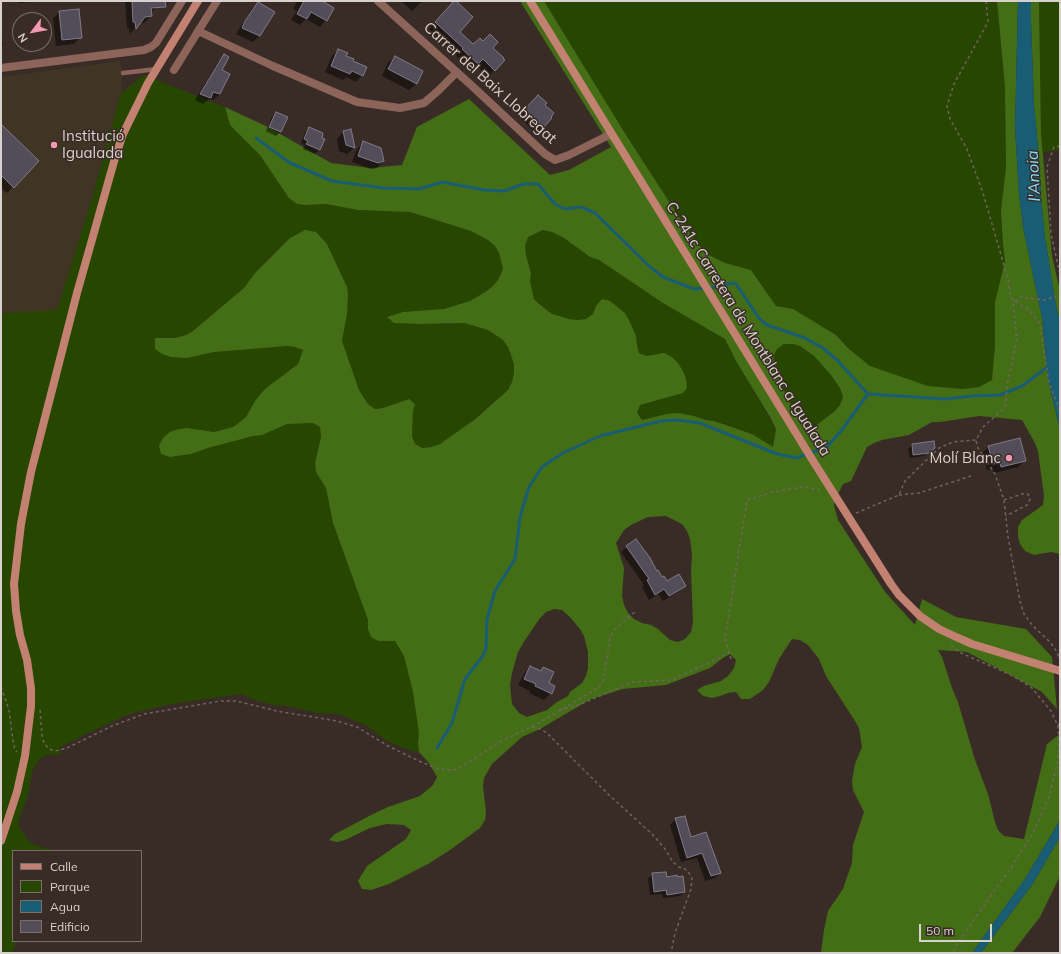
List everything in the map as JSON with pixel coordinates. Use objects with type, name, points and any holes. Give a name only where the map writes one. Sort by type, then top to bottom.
[{"type":"main road","points":[[1,841],[17,792],[30,725],[31,688],[27,660],[20,635],[16,611],[14,584],[21,524],[31,472],[77,293],[114,158],[126,127],[157,69],[198,1]]},
{"type":"main road","name":"C-241c Carretera de Montblanc a Igualada","points":[[530,1],[890,584],[920,616],[940,629],[972,644],[1060,671]]},
{"type":"street","points":[[1,68],[144,50],[156,43],[182,1]]},
{"type":"street","points":[[174,70],[216,1]]},
{"type":"street","name":"Carrer del Baix Llobregat","points":[[378,1],[545,154],[555,160],[569,155],[611,134]]},
{"type":"street","points":[[198,31],[273,66],[357,102],[400,108],[424,103],[457,72]]},
{"type":"lane","points":[[123,73],[157,69]]},
{"type":"path","points":[[986,1],[988,22],[954,84],[947,106],[950,119],[968,149],[983,193],[1008,279],[1011,298],[1030,311],[1040,324],[1049,383],[1060,411]]},
{"type":"path","points":[[1060,146],[1054,147],[1047,168],[1051,234],[1060,274]]},
{"type":"path","points":[[1014,300],[1021,297],[1044,300],[1059,296]]},
{"type":"path","points":[[1014,300],[1017,340],[1007,384],[1006,404],[993,419],[983,427],[976,440],[978,448],[995,474],[1004,500],[1008,537],[1017,587],[1024,614],[1033,626],[1050,642],[1057,652],[1060,661]]},
{"type":"path","points":[[898,495],[905,481],[939,448],[953,442],[976,440]]},
{"type":"path","points":[[849,516],[898,495],[919,493],[971,476]]},
{"type":"path","points":[[731,659],[726,639],[747,500],[773,492],[802,487],[833,492]]},
{"type":"path","points":[[1004,500],[1022,494],[1028,494],[1030,500],[1027,504],[1006,516]]},
{"type":"path","points":[[38,706],[44,743],[50,749],[55,751],[67,748],[112,726],[144,714],[220,701],[236,701],[277,711],[337,721],[357,727],[388,746],[438,769],[458,769],[500,742],[532,727],[598,688],[604,679],[610,637],[617,627],[636,611]]},
{"type":"path","points":[[940,629],[952,646],[961,653],[1011,675],[1031,687],[1051,711],[1058,726],[1059,742],[1058,760],[1050,794],[1033,833],[952,953]]},
{"type":"path","points":[[559,710],[576,706],[633,682],[672,680],[729,653]]},
{"type":"path","points":[[1,687],[9,710],[15,750],[20,755],[25,756]]},
{"type":"path","points":[[1058,726],[1060,720]]},
{"type":"path","points":[[532,727],[547,733],[608,795],[653,835],[673,862],[679,867],[687,870],[692,878],[691,889],[675,933],[671,953]]},
{"type":"shaded area","name":"Institució Igualada","points":[[120,61],[123,73],[121,93],[92,198],[57,311],[1,313],[1,77]]},
{"type":"green space","points":[[520,1],[544,1],[626,135],[690,234],[709,255],[725,263],[751,270],[776,306],[793,309],[836,335],[848,348],[870,366],[928,386],[962,389],[979,387],[992,380],[995,346],[995,302],[1005,261],[1001,211],[1006,167],[1005,87],[997,1],[1018,1],[1015,127],[1019,193],[1023,227],[1042,318],[1048,379],[1060,430],[1060,554],[1051,552],[1034,555],[1025,551],[1020,544],[1018,527],[1022,520],[1043,505],[1044,496],[1038,451],[1022,420],[979,416],[932,422],[909,435],[874,443],[867,447],[851,481],[843,484],[834,505],[838,520],[885,592],[915,625],[922,599],[956,617],[1026,629],[1052,657],[1057,709],[1042,692],[967,652],[938,650],[942,657],[958,702],[975,760],[988,794],[995,822],[998,830],[1004,836],[1024,839],[1047,744],[1060,734],[1060,820],[1025,879],[972,953],[821,953],[828,911],[843,889],[852,863],[853,845],[864,812],[853,790],[852,781],[855,764],[862,747],[859,728],[855,721],[826,676],[819,659],[808,645],[800,640],[792,639],[779,659],[769,682],[763,690],[750,699],[741,699],[736,692],[712,698],[703,696],[697,690],[704,686],[721,681],[728,676],[734,668],[736,660],[730,654],[710,668],[666,685],[623,689],[591,699],[540,729],[522,737],[492,764],[484,778],[483,786],[486,812],[485,820],[480,828],[428,864],[389,884],[371,890],[362,889],[358,881],[367,866],[406,839],[411,830],[404,825],[387,824],[370,828],[345,840],[337,842],[329,840],[335,834],[373,814],[420,796],[433,785],[437,777],[429,763],[419,752],[419,733],[413,692],[404,656],[395,641],[378,641],[371,637],[368,629],[368,620],[333,523],[326,488],[316,472],[315,463],[321,437],[320,427],[313,423],[287,424],[262,435],[208,448],[191,454],[170,457],[161,454],[159,446],[163,438],[170,432],[179,429],[187,428],[214,432],[233,427],[246,417],[255,401],[265,389],[298,364],[303,350],[287,346],[214,352],[187,358],[171,357],[162,354],[155,349],[155,338],[175,338],[193,331],[244,288],[255,273],[290,238],[305,230],[316,232],[327,244],[347,287],[347,314],[342,341],[359,390],[368,404],[375,409],[383,408],[409,399],[415,404],[413,411],[412,436],[415,444],[422,448],[431,447],[440,444],[474,420],[508,390],[514,373],[514,364],[511,355],[503,340],[488,330],[464,323],[394,323],[387,317],[403,312],[444,309],[470,301],[492,287],[498,280],[503,269],[499,253],[495,246],[488,240],[471,231],[410,212],[358,210],[326,204],[297,204],[289,198],[260,155],[230,125],[225,107],[268,127],[331,163],[370,168],[402,165],[417,127],[469,99],[550,175],[569,170],[611,147]],"holes":[[[543,230],[552,232],[564,238],[590,257],[599,260],[663,303],[725,339],[736,361],[776,429],[773,447],[752,434],[694,416],[678,413],[642,420],[637,413],[640,405],[683,393],[687,388],[683,371],[672,357],[664,353],[647,356],[639,353],[636,336],[629,320],[625,313],[610,301],[602,299],[596,306],[593,314],[586,319],[578,320],[552,314],[539,304],[534,299],[530,281],[531,273],[525,246],[528,237]],[[784,344],[800,346],[814,356],[831,375],[840,388],[843,397],[840,405],[835,411],[814,427],[810,434],[795,413],[780,382],[773,357],[777,349]],[[666,516],[682,524],[690,539],[692,554],[691,571],[693,623],[691,632],[685,639],[678,642],[670,640],[651,625],[634,619],[628,613],[624,605],[622,596],[624,568],[616,543],[624,530],[648,517]],[[554,609],[562,610],[580,629],[584,636],[588,652],[588,668],[582,683],[570,692],[568,696],[547,710],[527,717],[519,713],[512,704],[510,685],[512,673],[518,652],[540,618],[546,612]]]},
{"type":"green space","points":[[544,1],[997,1],[1005,87],[1006,167],[1001,211],[1005,261],[995,302],[995,346],[992,381],[979,387],[962,389],[937,388],[894,376],[870,366],[848,348],[836,335],[793,309],[776,306],[751,270],[725,263],[709,255],[690,234],[626,135]]},
{"type":"green space","points":[[1031,1],[1039,1],[1041,133],[1052,256],[1060,291],[1060,322],[1045,237],[1041,199],[1034,105]]},
{"type":"green space","points":[[1039,1],[1060,1],[1060,150],[1043,152],[1041,133]]},
{"type":"green space","points":[[144,75],[225,107],[230,125],[260,155],[270,169],[305,205],[326,204],[358,210],[410,212],[471,231],[488,240],[495,246],[499,253],[503,269],[498,280],[492,287],[470,301],[444,309],[395,314],[387,317],[404,324],[464,323],[488,330],[503,340],[508,347],[514,364],[514,373],[508,390],[455,435],[440,444],[431,447],[422,448],[415,444],[412,436],[413,411],[415,404],[409,399],[383,408],[375,409],[368,404],[359,390],[342,341],[347,314],[347,287],[327,244],[297,234],[290,238],[262,265],[244,288],[193,331],[175,338],[164,337],[187,358],[196,355],[241,349],[287,346],[303,350],[298,364],[279,378],[255,401],[246,417],[240,422],[233,427],[214,432],[187,428],[159,446],[161,454],[170,457],[191,454],[262,434],[287,424],[313,423],[320,427],[321,437],[315,463],[316,472],[326,488],[333,523],[368,620],[368,629],[395,641],[404,656],[413,692],[419,733],[419,752],[396,745],[384,739],[367,726],[339,714],[318,713],[286,706],[273,705],[241,694],[171,704],[129,714],[86,734],[60,747],[61,754],[48,755],[41,758],[32,772],[28,796],[18,822],[21,830],[29,841],[37,846],[54,850],[12,850],[12,942],[17,942],[12,953],[1,953],[1,313],[57,310],[92,198],[121,93]]},
{"type":"green space","points":[[543,230],[552,232],[564,238],[590,257],[599,260],[663,303],[725,339],[736,361],[776,429],[773,447],[752,434],[715,421],[694,416],[658,416],[642,420],[637,413],[640,405],[683,393],[687,387],[683,371],[672,357],[664,354],[647,356],[639,353],[636,336],[629,320],[625,313],[610,301],[596,306],[593,314],[586,319],[578,320],[552,314],[534,299],[530,281],[531,273],[525,246],[528,237]]},
{"type":"green space","points":[[784,344],[800,346],[814,356],[831,375],[840,388],[843,397],[840,405],[835,411],[814,427],[810,434],[795,413],[780,382],[773,357],[777,349]]},
{"type":"green space","points":[[1060,837],[1060,876],[1040,917],[1012,953],[981,953],[1032,885]]},
{"type":"water","name":"l'Anoia","points":[[1018,1],[1031,1],[1034,105],[1041,199],[1045,237],[1060,322],[1060,430],[1048,379],[1042,318],[1023,227],[1019,193],[1015,127]]},
{"type":"water","points":[[1060,820],[1060,837],[1032,885],[981,953],[972,953],[1025,879]]},
{"type":"building","points":[[132,1],[165,1],[166,7],[151,8],[152,16],[145,17],[136,29],[135,22],[133,22]]},
{"type":"building","points":[[304,1],[322,1],[334,8],[327,21],[311,12],[307,19],[297,14]]},
{"type":"building","points":[[454,1],[456,1],[473,17],[460,32],[473,44],[480,38],[483,41],[490,34],[498,42],[493,48],[505,60],[495,71],[483,59],[478,64],[435,22]]},
{"type":"building","points":[[258,2],[275,12],[260,36],[242,28]]},
{"type":"building","points":[[79,9],[82,38],[62,40],[59,11]]},
{"type":"building","points":[[338,49],[348,53],[346,56],[354,59],[353,61],[367,67],[363,76],[352,71],[350,74],[331,66]]},
{"type":"building","points":[[224,54],[229,57],[222,70],[230,74],[220,94],[213,92],[211,98],[200,94]]},
{"type":"building","points":[[395,56],[423,71],[417,84],[388,69]]},
{"type":"building","points":[[538,95],[547,103],[545,105],[554,113],[551,117],[552,118],[544,127],[524,110]]},
{"type":"building","points":[[276,112],[288,117],[281,132],[269,127]]},
{"type":"building","points":[[1,124],[39,161],[14,188],[1,175]]},
{"type":"building","points":[[309,127],[323,133],[322,138],[325,139],[320,150],[306,144],[308,141],[304,139]]},
{"type":"building","points":[[351,129],[355,148],[346,145],[343,131]]},
{"type":"building","points":[[363,141],[381,148],[384,161],[378,163],[358,156]]},
{"type":"building","points":[[1020,438],[1026,461],[1001,467],[1000,463],[993,464],[988,446]]},
{"type":"building","points":[[934,441],[935,448],[929,453],[913,455],[912,444]]},
{"type":"building","points":[[636,539],[662,577],[664,576],[667,581],[679,574],[686,586],[669,596],[664,589],[655,595],[647,580],[649,579],[626,546]]},
{"type":"building","points":[[530,666],[541,671],[543,667],[554,672],[549,683],[555,686],[552,694],[535,686],[536,684],[524,679]]},
{"type":"building","points":[[685,816],[691,837],[706,832],[721,873],[711,876],[702,853],[687,858],[675,818]]},
{"type":"building","points":[[666,872],[667,877],[677,875],[677,877],[683,876],[685,892],[667,895],[666,890],[654,892],[652,873]]},
{"type":"waterway","points":[[256,138],[290,163],[332,181],[383,188],[420,189],[442,182],[484,190],[504,191],[524,184],[538,184],[555,204],[565,209],[581,207],[595,213],[649,266],[663,277],[694,289],[718,287],[731,283],[736,284],[759,318],[767,325],[805,338],[823,348],[837,360],[868,394]]},
{"type":"waterway","points":[[437,748],[452,723],[465,679],[482,657],[486,649],[487,619],[495,591],[515,559],[520,517],[529,487],[542,467],[563,453],[600,436],[661,421],[678,420],[700,423],[777,454],[796,458],[827,447],[841,431],[868,394],[945,399],[1000,395],[1022,386],[1049,366]]},
{"type":"place","name":"Institució Igualada","points":[[54,145]]},
{"type":"place","name":"Molí Blanc","points":[[1009,458]]}]
